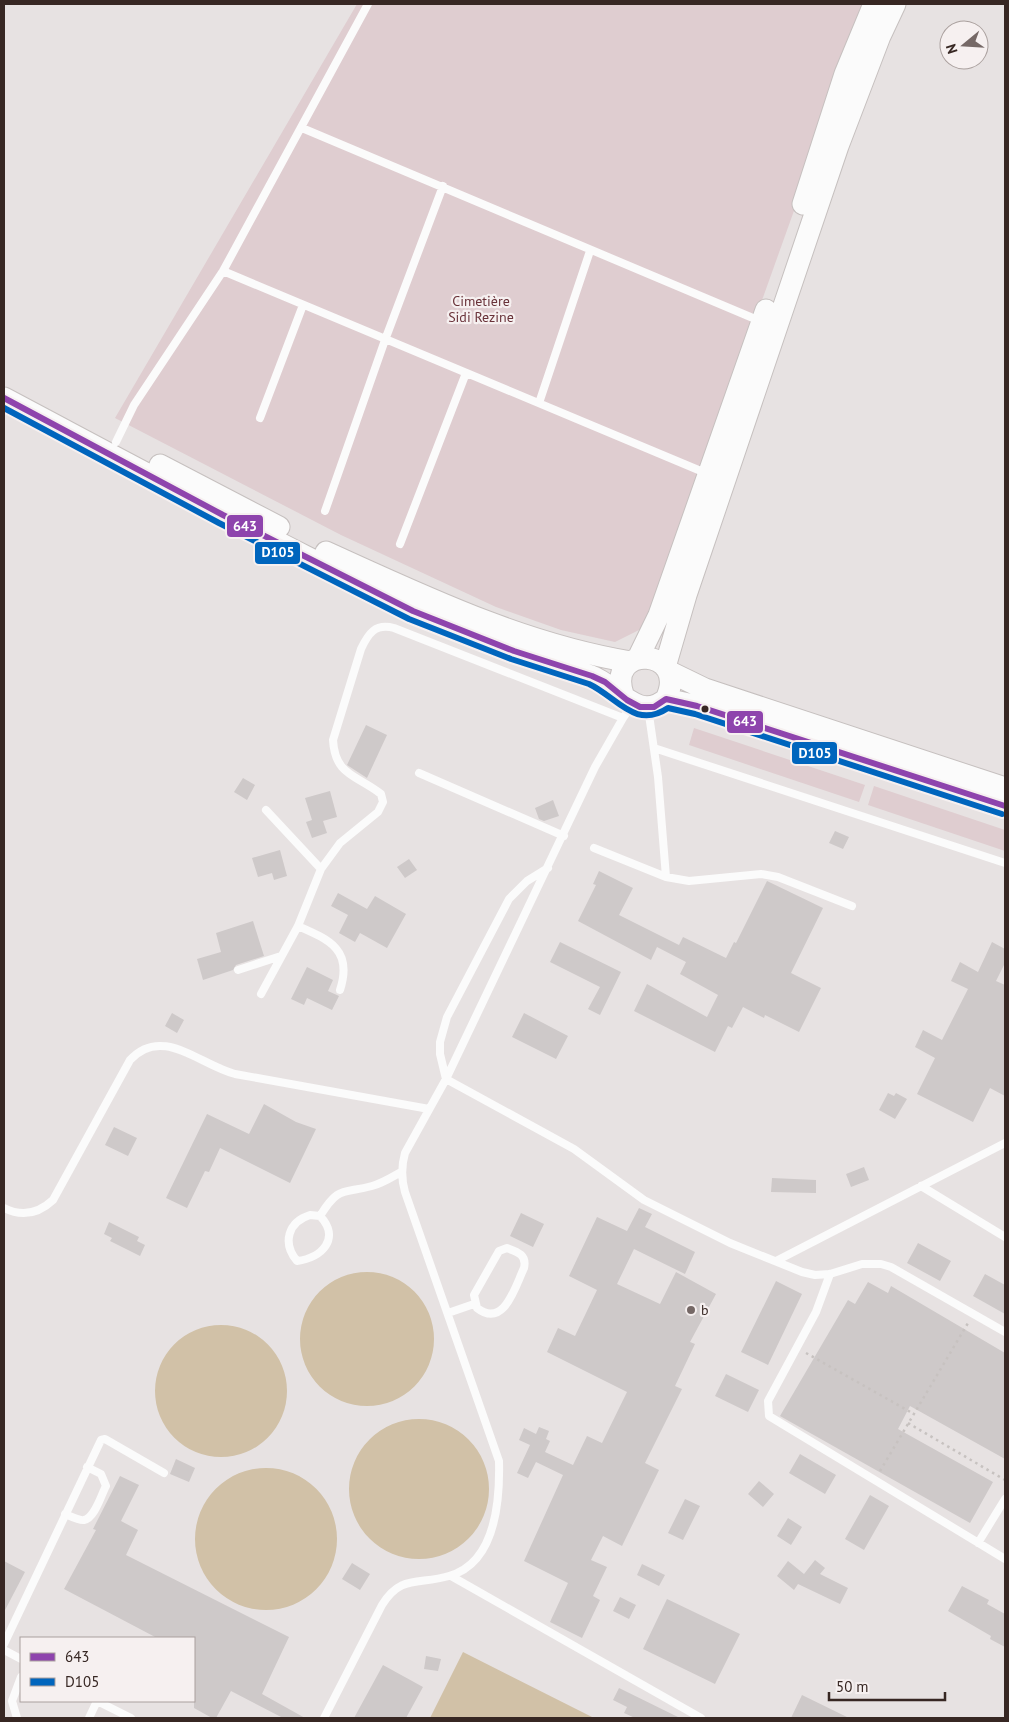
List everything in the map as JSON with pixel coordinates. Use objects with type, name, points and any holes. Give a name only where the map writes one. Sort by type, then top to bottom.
[{"type":"main road","points":[[638,705],[670,686],[666,669],[686,595],[845,74],[874,4]]},
{"type":"main road","points":[[638,705],[620,680],[625,667],[634,660],[659,615],[708,474],[769,324],[880,36],[895,4]]},
{"type":"main road","points":[[4,383],[318,548],[428,599],[517,634],[574,651],[634,660],[653,658],[666,669],[705,689],[1005,788]]},
{"type":"main road","points":[[4,398],[223,515],[414,611],[514,652],[592,676],[638,705],[697,706],[1005,806]]},
{"type":"lane","points":[[116,442],[134,405],[223,271],[368,4]]},
{"type":"lane","points":[[302,128],[443,186],[590,251],[769,324]]},
{"type":"lane","points":[[325,511],[384,340],[443,186]]},
{"type":"lane","points":[[540,403],[590,251]]},
{"type":"lane","points":[[223,271],[708,474]]},
{"type":"lane","points":[[260,418],[302,305]]},
{"type":"lane","points":[[400,544],[466,373]]},
{"type":"lane","points":[[261,994],[298,926],[321,869],[340,843],[378,812],[383,802],[381,794],[349,776],[342,768],[334,750],[333,740],[361,649],[366,638],[375,628],[381,626],[394,628],[638,705]]},
{"type":"lane","points":[[638,705],[654,748],[666,877]]},
{"type":"lane","points":[[324,1718],[382,1605],[393,1590],[398,1586],[409,1583],[451,1576],[466,1568],[477,1558],[496,1518],[500,1488],[499,1461],[405,1192],[401,1172],[405,1153],[446,1078],[596,767],[638,705]]},
{"type":"lane","points":[[654,748],[1005,863]]},
{"type":"lane","points":[[419,773],[564,836]]},
{"type":"lane","points":[[266,810],[321,869]]},
{"type":"lane","points":[[594,848],[666,877],[689,881],[761,874],[778,877],[852,906]]},
{"type":"lane","points":[[548,868],[527,881],[509,899],[447,1017],[440,1042],[440,1054],[446,1078],[574,1149],[644,1200],[730,1243],[802,1272],[815,1275],[830,1274],[862,1264],[881,1264],[891,1267],[1005,1332]]},
{"type":"lane","points":[[298,926],[328,939],[334,946],[342,959],[345,975],[340,990]]},
{"type":"lane","points":[[238,970],[281,956]]},
{"type":"lane","points":[[4,1208],[13,1212],[30,1213],[39,1211],[52,1200],[130,1060],[136,1054],[152,1045],[170,1046],[211,1066],[235,1074],[430,1110]]},
{"type":"lane","points":[[776,1261],[1005,1144]]},
{"type":"lane","points":[[320,1216],[331,1200],[343,1191],[372,1186],[401,1172]]},
{"type":"lane","points":[[921,1186],[1005,1238]]},
{"type":"lane","points":[[320,1216],[326,1222],[328,1231],[324,1249],[310,1260],[297,1262],[291,1254],[288,1234],[293,1225],[305,1217],[320,1216]]},
{"type":"lane","points":[[508,1248],[519,1253],[525,1261],[524,1268],[503,1310],[492,1315],[487,1314],[474,1304],[474,1295],[499,1251],[508,1248]]},
{"type":"lane","points":[[830,1274],[820,1303],[798,1348],[768,1401],[769,1416],[1005,1559]]},
{"type":"lane","points":[[448,1314],[474,1304]]},
{"type":"lane","points":[[4,1644],[98,1444],[105,1439],[164,1473]]},
{"type":"lane","points":[[65,1514],[83,1520],[86,1519],[92,1514],[106,1486],[101,1474],[87,1466]]},
{"type":"lane","points":[[978,1543],[1005,1499]]},
{"type":"lane","points":[[451,1576],[701,1718]]},
{"type":"lane","points":[[4,1650],[20,1658]]},
{"type":"lane","points":[[17,1718],[12,1701],[20,1680]]},
{"type":"lane","points":[[89,1718],[97,1702]]},
{"type":"lane","points":[[99,1702],[131,1718]]},
{"type":"path","points":[[874,1481],[974,1314]]},
{"type":"path","points":[[798,1348],[914,1414]]},
{"type":"path","points":[[908,1423],[1005,1480]]},
{"type":"green space","name":"Cimetière Sidi Rezine","points":[[357,4],[868,4],[645,627],[615,642],[561,630],[496,607],[341,535],[115,418]]},
{"type":"green space","points":[[694,728],[865,785],[859,802],[689,745]]},
{"type":"green space","points":[[874,786],[1005,830],[1005,851],[868,805]]},
{"type":"shaded area","points":[[367,1272],[392,1278],[414,1292],[428,1314],[434,1339],[428,1364],[414,1386],[392,1400],[367,1406],[342,1400],[320,1386],[306,1364],[300,1339],[306,1314],[320,1292],[342,1278]]},
{"type":"shaded area","points":[[221,1325],[234,1326],[246,1330],[268,1344],[282,1366],[286,1378],[286,1404],[282,1416],[268,1438],[246,1452],[234,1456],[221,1457],[208,1456],[196,1452],[174,1438],[160,1416],[156,1404],[155,1391],[156,1378],[160,1366],[174,1344],[196,1330],[208,1326]]},
{"type":"shaded area","points":[[419,1419],[433,1420],[446,1424],[469,1439],[484,1462],[488,1475],[488,1503],[484,1516],[469,1539],[446,1554],[433,1558],[419,1559],[405,1558],[392,1554],[369,1539],[354,1516],[350,1503],[349,1489],[350,1475],[354,1462],[369,1439],[392,1424],[405,1420]]},
{"type":"shaded area","points":[[266,1468],[280,1469],[293,1473],[316,1489],[332,1512],[336,1525],[336,1553],[332,1566],[316,1589],[293,1605],[280,1609],[266,1610],[252,1609],[239,1605],[216,1589],[200,1566],[196,1553],[195,1539],[196,1525],[200,1512],[216,1489],[239,1473],[252,1469]]},
{"type":"shaded area","points":[[463,1652],[594,1718],[430,1718]]},
{"type":"building","points":[[366,725],[387,735],[367,778],[347,765]]},
{"type":"building","points":[[243,778],[255,785],[247,800],[234,792]]},
{"type":"building","points":[[330,791],[337,817],[323,821],[327,833],[312,838],[306,822],[312,820],[305,798]]},
{"type":"building","points":[[553,800],[559,816],[544,821],[539,819],[535,808]]},
{"type":"building","points":[[835,831],[849,837],[843,849],[829,843]]},
{"type":"building","points":[[280,850],[287,876],[274,880],[272,873],[258,877],[252,858]]},
{"type":"building","points":[[409,859],[417,870],[405,878],[397,867]]},
{"type":"building","points":[[599,871],[633,888],[619,915],[679,945],[683,937],[726,958],[734,942],[736,943],[767,881],[823,908],[791,973],[821,988],[799,1032],[765,1015],[764,1018],[743,1007],[732,1028],[728,1026],[715,1052],[634,1011],[647,984],[707,1017],[718,995],[680,974],[686,962],[657,947],[651,960],[578,921],[596,885],[593,884]]},
{"type":"building","points":[[338,893],[367,909],[375,896],[406,914],[387,948],[360,933],[355,942],[339,933],[348,915],[331,906]]},
{"type":"building","points":[[253,921],[264,956],[236,965],[233,970],[203,980],[197,959],[221,952],[216,933]]},
{"type":"building","points":[[560,942],[621,972],[600,1015],[588,1009],[600,987],[550,962]]},
{"type":"building","points":[[992,942],[1005,949],[1005,963],[996,981],[1005,985],[1005,1096],[990,1088],[973,1122],[917,1094],[935,1058],[915,1047],[923,1030],[942,1040],[968,989],[951,981],[960,962],[978,972]]},
{"type":"building","points":[[307,967],[333,980],[328,991],[339,996],[332,1010],[307,998],[304,1005],[291,999]]},
{"type":"building","points":[[172,1013],[184,1020],[177,1033],[165,1026]]},
{"type":"building","points":[[524,1013],[568,1036],[556,1059],[512,1037]]},
{"type":"building","points":[[888,1093],[894,1096],[896,1093],[907,1099],[895,1119],[879,1110]]},
{"type":"building","points":[[264,1104],[296,1122],[316,1129],[290,1183],[220,1148],[209,1172],[205,1171],[187,1208],[166,1198],[207,1114],[249,1134]]},
{"type":"building","points":[[114,1127],[137,1138],[128,1156],[105,1145]]},
{"type":"building","points":[[864,1167],[869,1180],[851,1187],[846,1174]]},
{"type":"building","points":[[772,1178],[816,1180],[816,1193],[771,1192]]},
{"type":"building","points":[[639,1208],[652,1214],[645,1227],[695,1252],[685,1274],[634,1249],[617,1284],[660,1304],[676,1272],[716,1294],[690,1342],[695,1344],[675,1386],[682,1389],[645,1463],[659,1470],[622,1546],[603,1536],[591,1560],[607,1567],[593,1596],[600,1600],[582,1638],[550,1622],[568,1583],[524,1561],[563,1475],[536,1462],[528,1478],[517,1473],[530,1445],[519,1440],[524,1428],[536,1434],[539,1427],[549,1431],[546,1439],[550,1441],[545,1452],[573,1465],[587,1436],[602,1443],[627,1392],[547,1352],[558,1328],[575,1336],[597,1290],[569,1276],[597,1217],[627,1231]]},
{"type":"building","points":[[521,1213],[544,1224],[533,1247],[510,1236]]},
{"type":"building","points":[[109,1222],[139,1237],[137,1241],[145,1245],[140,1256],[110,1241],[112,1238],[104,1234]]},
{"type":"building","points":[[918,1243],[951,1261],[940,1281],[907,1263]]},
{"type":"building","points":[[985,1274],[1005,1285],[1005,1314],[973,1296]]},
{"type":"building","points":[[776,1281],[802,1294],[768,1365],[741,1352]]},
{"type":"building","points":[[868,1282],[888,1293],[891,1286],[1005,1353],[1005,1459],[910,1406],[898,1429],[993,1482],[970,1523],[780,1416],[848,1300],[855,1304]]},
{"type":"building","points":[[726,1374],[759,1390],[748,1412],[715,1396]]},
{"type":"building","points":[[800,1454],[836,1475],[825,1494],[789,1473]]},
{"type":"building","points":[[176,1459],[195,1468],[189,1482],[170,1474]]},
{"type":"building","points":[[120,1476],[139,1485],[121,1521],[138,1530],[126,1555],[289,1637],[262,1694],[305,1718],[283,1718],[231,1691],[216,1718],[212,1718],[194,1708],[195,1637],[155,1637],[64,1589],[96,1530],[93,1529]]},
{"type":"building","points":[[759,1481],[774,1494],[763,1507],[748,1494]]},
{"type":"building","points":[[870,1495],[889,1506],[864,1550],[845,1539]]},
{"type":"building","points":[[685,1499],[700,1506],[683,1540],[668,1533]]},
{"type":"building","points":[[788,1518],[802,1527],[791,1545],[777,1536]]},
{"type":"building","points":[[815,1560],[825,1568],[820,1574],[848,1588],[840,1604],[798,1584],[794,1590],[777,1576],[788,1561],[804,1574]]},
{"type":"building","points":[[4,1561],[25,1572],[4,1612]]},
{"type":"building","points":[[352,1563],[370,1574],[360,1590],[342,1579]]},
{"type":"building","points":[[642,1564],[665,1575],[659,1586],[637,1575]]},
{"type":"building","points":[[962,1586],[989,1600],[987,1604],[1005,1614],[1005,1647],[990,1639],[991,1636],[948,1611]]},
{"type":"building","points":[[620,1597],[636,1605],[629,1619],[613,1611]]},
{"type":"building","points":[[667,1599],[740,1634],[715,1684],[643,1649]]},
{"type":"building","points":[[426,1656],[441,1659],[438,1671],[424,1669]]},
{"type":"building","points":[[383,1665],[423,1687],[406,1718],[354,1718]]},
{"type":"building","points":[[619,1688],[680,1718],[635,1718],[624,1713],[627,1707],[613,1700]]},
{"type":"building","points":[[802,1695],[849,1718],[791,1718]]},
{"type":"transit line","name":"643","points":[[4,398],[223,515],[413,611],[514,651],[592,676],[605,682],[627,700],[640,707],[654,707],[666,699],[697,706],[1005,806]]},
{"type":"transit line","name":"D105","points":[[4,408],[219,523],[409,619],[511,659],[589,684],[636,714],[656,714],[668,708],[695,714],[1002,814]]},
{"type":"place","name":"b","points":[[691,1310]]}]
